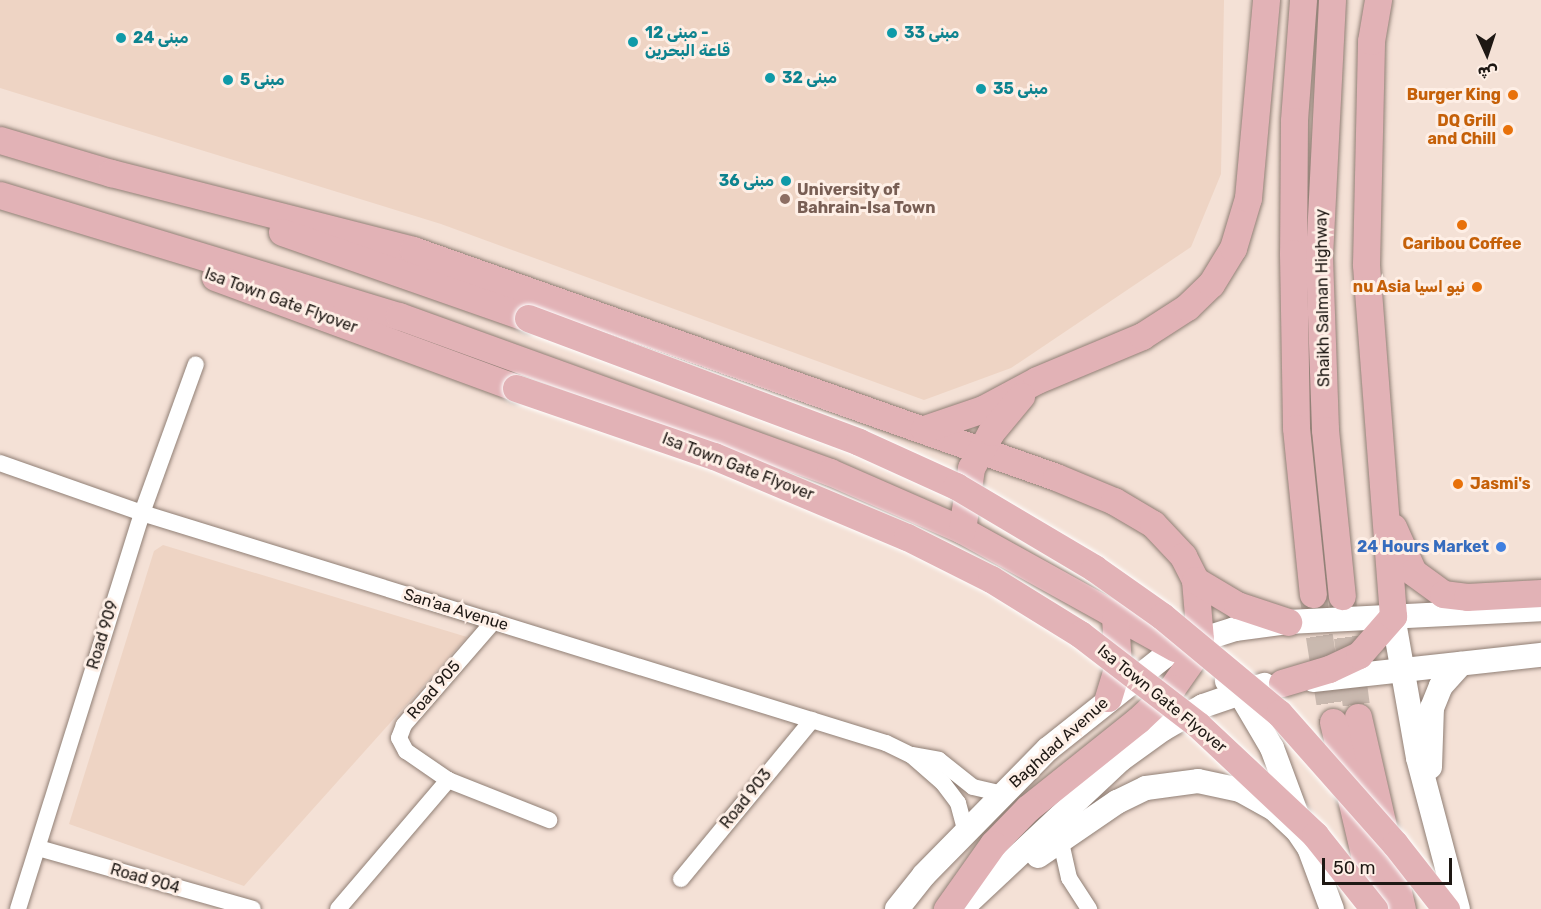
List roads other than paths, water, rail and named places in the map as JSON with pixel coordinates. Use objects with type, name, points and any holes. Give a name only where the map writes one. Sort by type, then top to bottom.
[{"type":"main road","points":[[924,429],[982,409],[1037,380],[1142,336],[1187,307],[1211,284],[1233,248],[1248,198],[1266,0]]},
{"type":"main road","name":"Shaikh Salman Highway","points":[[1303,0],[1294,121],[1293,253],[1296,428],[1313,594]]},
{"type":"main road","name":"Shaikh Salman Highway","points":[[1332,0],[1319,257],[1325,430],[1346,607]]},
{"type":"main road","points":[[1378,0],[1371,41],[1366,264],[1392,631],[1403,671],[1430,812],[1458,909]]},
{"type":"main road","points":[[0,140],[111,172],[413,250],[980,449],[1114,501],[1153,524],[1183,556],[1195,579],[1237,605],[1288,622]]},
{"type":"main road","points":[[111,172],[528,318],[859,442],[956,486],[1094,568],[1162,616],[1279,713],[1375,821],[1446,909]]},
{"type":"main road","points":[[0,196],[399,316],[794,458],[962,530],[1115,616],[1189,648],[1239,692],[1272,748],[1317,860],[1332,909]]},
{"type":"main road","name":"Isa Town Gate Flyover","points":[[0,196],[516,388],[714,456],[907,537],[991,579],[1080,634],[1198,725],[1314,835],[1375,909]]},
{"type":"main road","points":[[962,530],[966,488],[980,449],[1009,408],[1037,380]]},
{"type":"main road","points":[[1383,501],[1413,572],[1432,589],[1455,597],[1541,593]]},
{"type":"main road","points":[[947,909],[993,844],[1028,808],[1138,720],[1172,688],[1189,648],[1195,579]]},
{"type":"main road","points":[[1346,607],[1392,631]]},
{"type":"main road","name":"Baghdad Avenue","points":[[897,909],[966,832],[1004,794],[1108,698],[1189,648],[1236,629],[1288,622],[1346,607]]},
{"type":"main road","points":[[1282,683],[1346,662],[1392,631],[1541,609]]},
{"type":"main road","points":[[1108,698],[1118,666],[1115,616]]},
{"type":"main road","points":[[961,909],[1120,760],[1162,729],[1239,692],[1282,683],[1541,655]]},
{"type":"main road","points":[[1430,812],[1432,708],[1441,686],[1461,664]]},
{"type":"main road","points":[[1375,909],[1346,719],[1402,909]]},
{"type":"main road","points":[[974,909],[1060,838],[1097,813],[1146,788],[1198,781],[1240,790],[1273,808],[1297,830],[1317,860]]},
{"type":"street","name":"Road 909","points":[[18,909],[142,513],[196,364]]},
{"type":"street","name":"San'aa Avenue","points":[[0,463],[142,513],[812,720],[911,755],[939,760],[973,787],[1004,794]]},
{"type":"street","name":"Road 905","points":[[494,621],[401,732],[399,738],[406,751],[448,780],[549,820]]},
{"type":"street","name":"Road 903","points":[[681,879],[812,720]]},
{"type":"street","name":"San'aa Avenue","points":[[911,755],[952,795],[966,832]]},
{"type":"street","points":[[338,909],[448,780]]},
{"type":"street","points":[[1060,838],[1069,878],[1089,909]]},
{"type":"street","name":"Road 904","points":[[38,848],[253,909]]},
{"type":"street","points":[[1034,859],[1069,878]]},
{"type":"tunnel","points":[[1313,595],[1333,722]]},
{"type":"tunnel","points":[[1342,596],[1358,717]]},
{"type":"place","name":"مبنى 33","points":[[892,33]]},
{"type":"place","name":"مبنى 24","points":[[121,38]]},
{"type":"place","name":"مبنى 12 - قاعة البحرين","points":[[633,42]]},
{"type":"place","name":"مبنى 32","points":[[770,78]]},
{"type":"place","name":"مبنى 5","points":[[228,80]]},
{"type":"place","name":"مبنى 35","points":[[981,89]]},
{"type":"place","name":"Burger King","points":[[1513,95]]},
{"type":"place","name":"DQ Grill and Chill","points":[[1508,130]]},
{"type":"place","name":"مبنى 36","points":[[786,181]]},
{"type":"place","name":"University of Bahrain-Isa Town","points":[[785,199]]},
{"type":"place","name":"Caribou Coffee","points":[[1462,225]]},
{"type":"place","name":"nu Asia نيو اسيا","points":[[1477,287]]},
{"type":"place","name":"Jasmi's","points":[[1458,484]]},
{"type":"place","name":"24 Hours Market","points":[[1501,547]]}]
